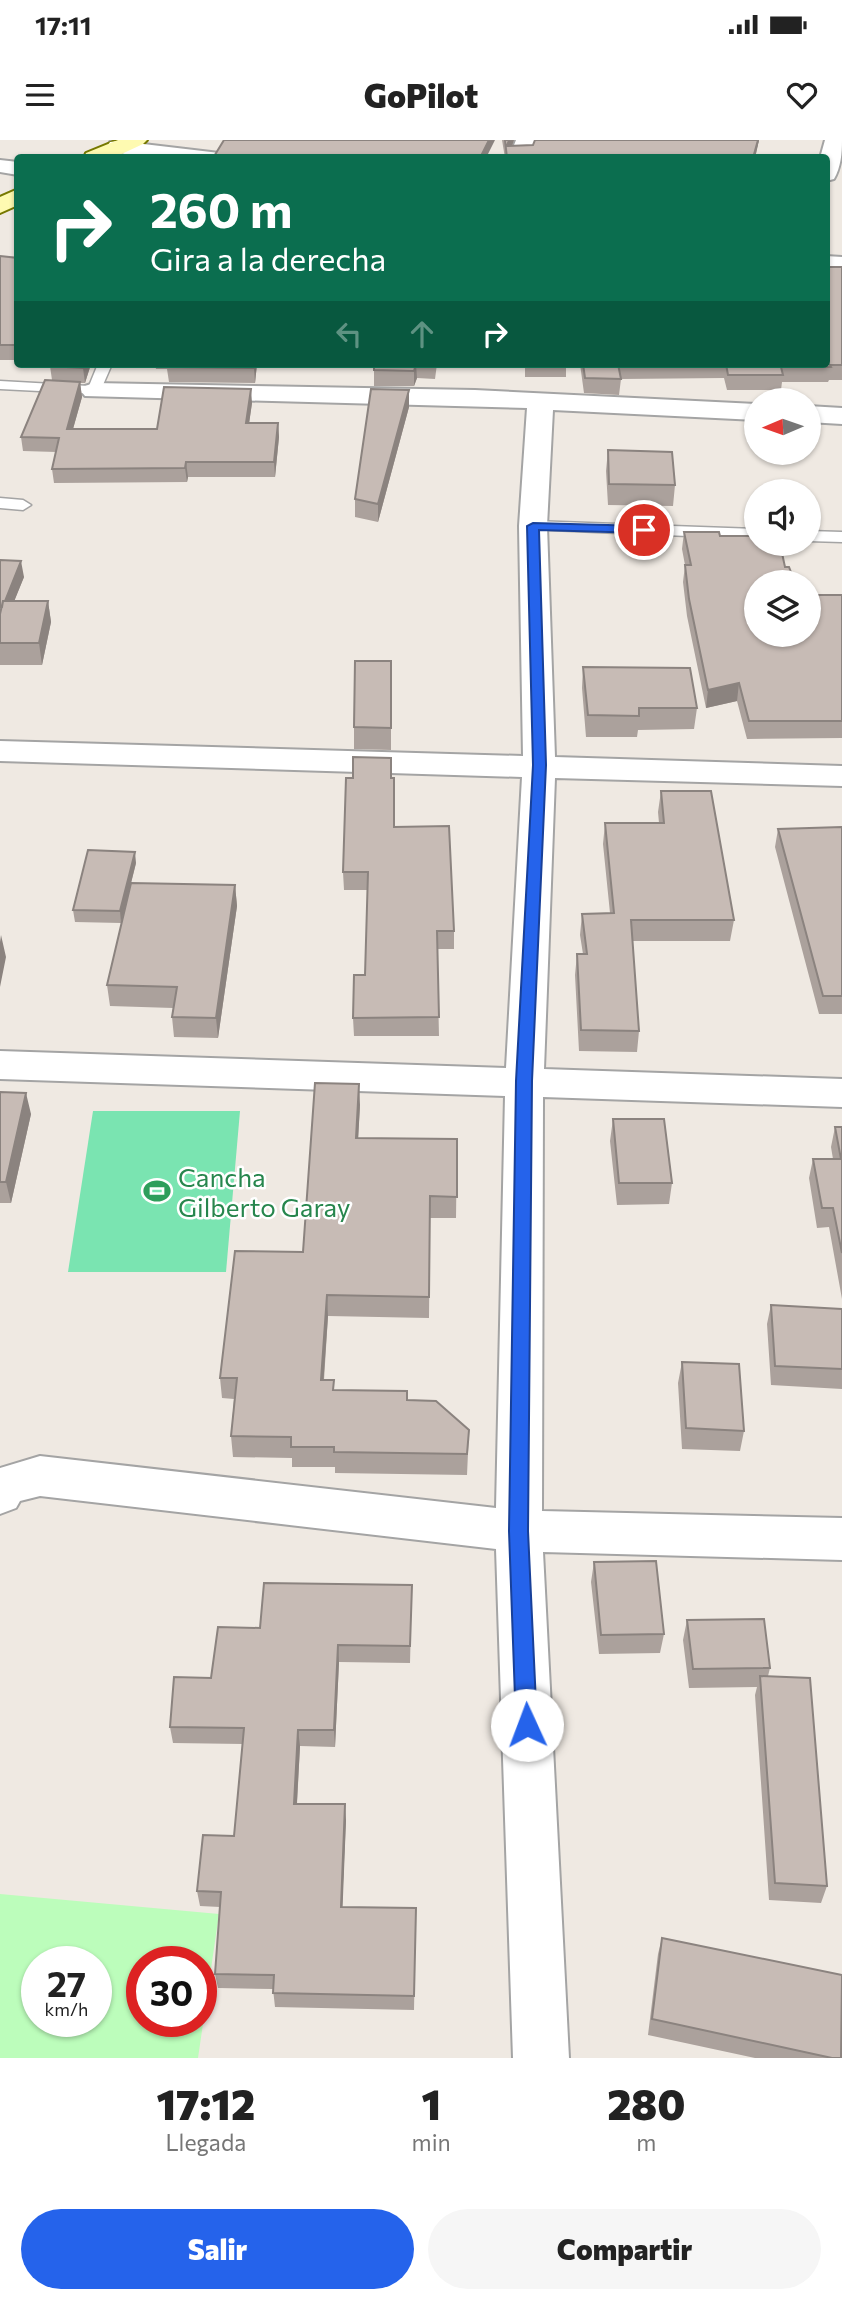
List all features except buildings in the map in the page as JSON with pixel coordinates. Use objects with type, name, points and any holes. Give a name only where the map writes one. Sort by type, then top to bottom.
[{"type":"street","points":[[830,159],[835,140]]},
{"type":"street","points":[[103,154],[127,144],[187,154]]},
{"type":"street","points":[[94,391],[476,386],[540,402],[744,411]]},
{"type":"street","points":[[540,402],[533,526],[539,765],[524,1081],[519,1531],[541,2058]]},
{"type":"street","points":[[821,415],[842,416]]},
{"type":"street","points":[[0,751],[842,776]]},
{"type":"street","points":[[0,1065],[842,1093]]},
{"type":"street","points":[[0,1494],[5,1486],[40,1476],[519,1531],[842,1539]]},
{"type":"lane","points":[[0,385],[94,391],[103,368]]},
{"type":"lane","points":[[0,503],[23,505]]},
{"type":"lane","points":[[533,526],[744,534]]},
{"type":"lane","points":[[821,536],[842,537]]},
{"type":"green space","name":"Cancha Gilberto Garay","points":[[93,1111],[240,1111],[226,1272],[68,1272]]},
{"type":"green space","points":[[0,1894],[219,1914],[214,1946],[126,1946],[126,2037],[201,2037],[198,2058],[0,2058]]},
{"type":"place","name":"Cancha Gilberto Garay","points":[[157,1191]]},
{"type":"route","points":[[527,1725],[519,1531],[524,1081],[539,765],[533,526],[644,530]]}]
